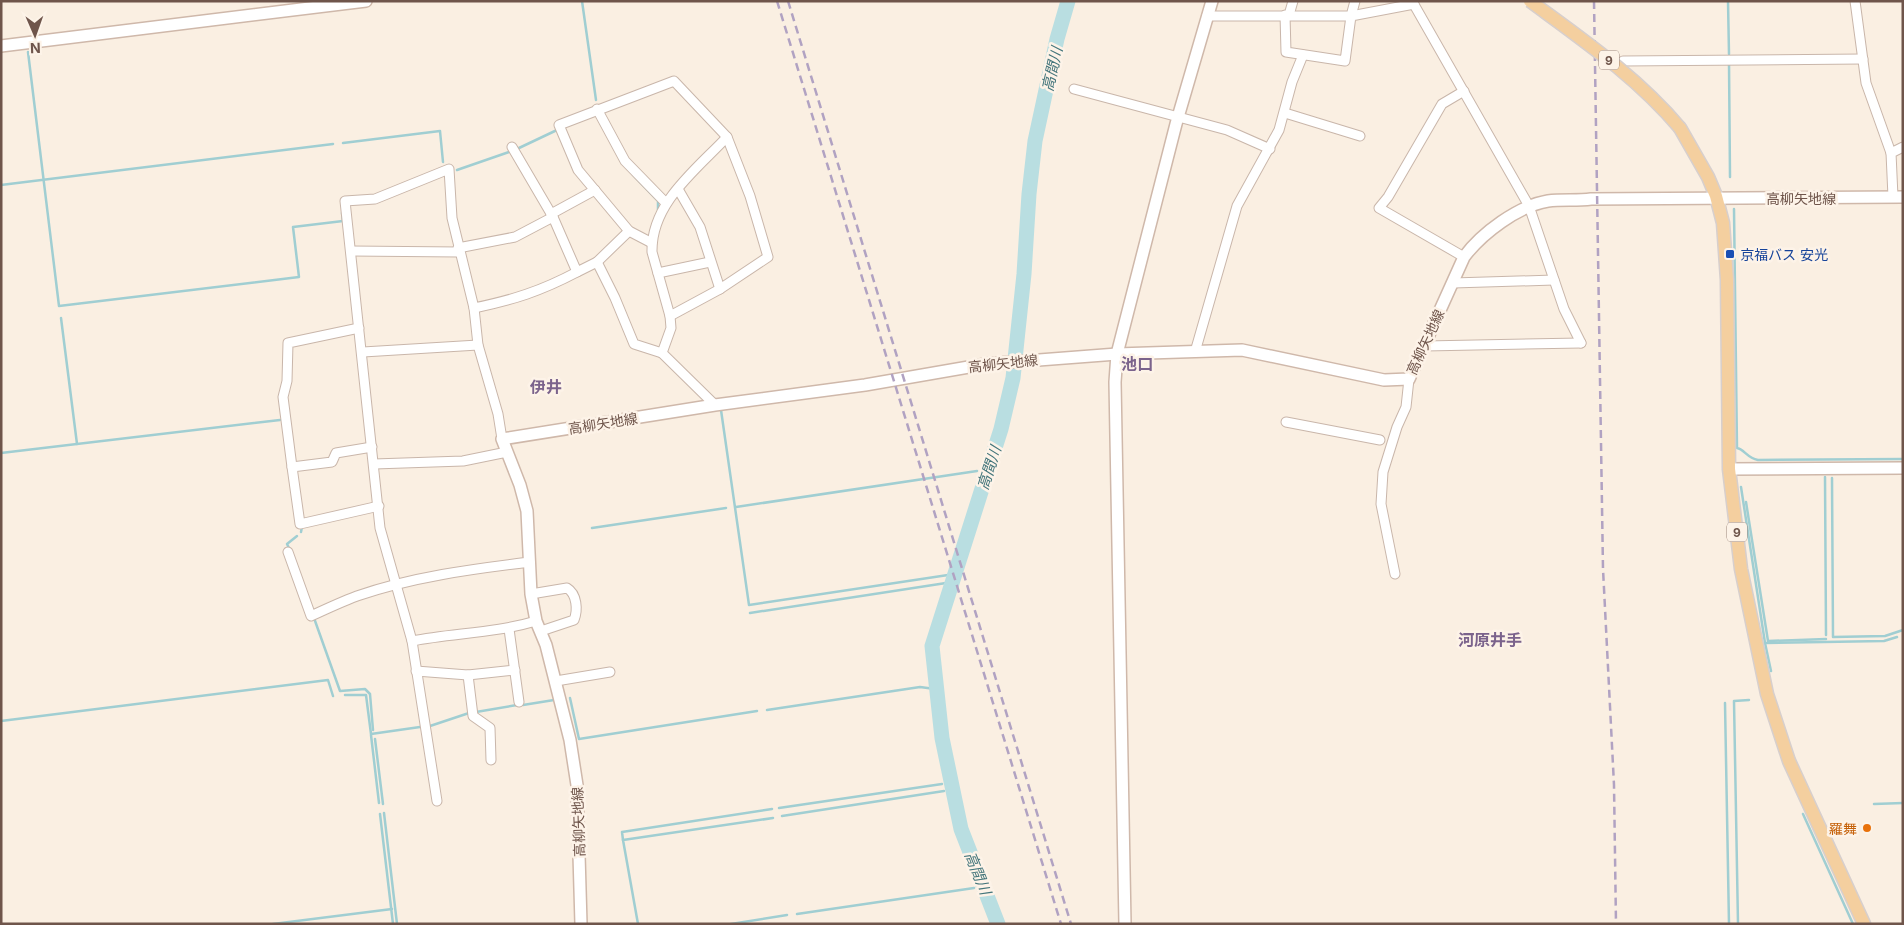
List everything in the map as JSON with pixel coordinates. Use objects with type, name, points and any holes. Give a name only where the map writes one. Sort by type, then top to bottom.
[{"type":"main road","points":[[1,46],[366,1]]},
{"type":"main road","points":[[1125,924],[1115,392],[1116,354],[1178,117],[1212,1]]},
{"type":"main road","name":"9","points":[[1530,1],[1633,79],[1659,104],[1680,128],[1702,165],[1717,199],[1723,223],[1726,251],[1729,469],[1741,569],[1770,709],[1789,761],[1864,924]]},
{"type":"main road","name":"高柳矢地線","points":[[581,924],[577,785],[570,740],[556,681],[538,626],[531,594],[527,511],[502,439],[715,405],[865,385],[986,364],[1116,354],[1242,350],[1384,380],[1409,379],[1426,346],[1464,257],[1475,242],[1486,233],[1529,206],[1548,201],[1591,199],[1898,197]]},
{"type":"main road","points":[[1729,469],[1903,468]]},
{"type":"street","points":[[1293,1],[1287,15],[1286,52],[1345,61],[1355,1]]},
{"type":"street","points":[[1855,1],[1866,83],[1891,153],[1898,197]]},
{"type":"street","points":[[1207,16],[1351,16],[1413,3],[1529,206],[1564,309],[1581,343],[1426,346]]},
{"type":"street","points":[[1196,352],[1237,206],[1270,149],[1303,55]]},
{"type":"street","points":[[1623,61],[1863,59]]},
{"type":"street","points":[[652,243],[629,231],[578,170],[559,125],[597,108],[674,81],[727,137],[750,196],[768,257],[720,289],[670,316]]},
{"type":"street","points":[[1074,89],[1227,130],[1270,149]]},
{"type":"street","points":[[1464,91],[1442,104],[1388,197],[1379,208],[1464,257]]},
{"type":"street","points":[[597,108],[625,162],[666,202]]},
{"type":"street","points":[[1284,113],[1360,136]]},
{"type":"street","points":[[662,353],[671,328],[670,316],[652,252],[652,243],[666,202],[727,137]]},
{"type":"street","points":[[512,147],[552,215],[576,272]]},
{"type":"street","points":[[1891,153],[1903,147]]},
{"type":"street","points":[[437,801],[412,641],[380,528],[345,201],[375,199],[449,169],[452,218],[474,308],[478,344],[498,414],[502,439]]},
{"type":"street","points":[[678,189],[700,227],[720,289]]},
{"type":"street","points":[[351,251],[459,250],[515,237],[595,190]]},
{"type":"street","points":[[474,308],[510,301],[544,290],[597,262],[629,231]]},
{"type":"street","points":[[597,262],[615,298],[634,344],[662,353],[715,405]]},
{"type":"street","points":[[658,273],[710,262]]},
{"type":"street","points":[[1453,283],[1554,280]]},
{"type":"street","points":[[359,328],[288,343],[287,380],[283,397],[300,524],[379,506]]},
{"type":"street","points":[[362,352],[478,344]]},
{"type":"street","points":[[1395,574],[1381,504],[1383,472],[1397,426],[1406,407],[1409,379]]},
{"type":"street","points":[[1286,422],[1380,440]]},
{"type":"street","points":[[292,467],[332,462],[336,453],[341,451],[372,447]]},
{"type":"street","points":[[374,464],[463,461],[507,452]]},
{"type":"street","points":[[288,552],[311,616],[358,596],[396,586],[465,570],[530,562]]},
{"type":"street","points":[[412,641],[453,633],[538,626],[574,620],[577,614],[574,597],[567,588],[531,594]]},
{"type":"street","points":[[509,629],[519,702]]},
{"type":"street","points":[[416,671],[468,675],[515,670]]},
{"type":"street","points":[[556,681],[610,672]]},
{"type":"street","points":[[468,675],[473,716],[490,728],[491,760]]},
{"type":"waterway","points":[[582,1],[596,100]]},
{"type":"waterway","name":"高間川","points":[[998,924],[961,829],[942,738],[932,646],[1001,429],[1013,378],[1035,141],[1057,39],[1068,1]]},
{"type":"waterway","points":[[1728,1],[1729,54]]},
{"type":"waterway","points":[[28,52],[59,306],[299,277],[293,227],[343,221],[342,213]]},
{"type":"waterway","points":[[1729,63],[1730,177]]},
{"type":"waterway","points":[[519,148],[557,130]]},
{"type":"waterway","points":[[343,143],[440,131],[443,162]]},
{"type":"waterway","points":[[1,185],[333,144]]},
{"type":"waterway","points":[[457,170],[509,152]]},
{"type":"waterway","points":[[633,175],[658,201],[658,210]]},
{"type":"waterway","points":[[1734,209],[1737,448],[1758,460],[1903,459]]},
{"type":"waterway","points":[[61,318],[77,444]]},
{"type":"waterway","points":[[721,410],[749,605],[948,575]]},
{"type":"waterway","points":[[1,453],[280,420]]},
{"type":"waterway","points":[[736,507],[977,471]]},
{"type":"waterway","points":[[1825,477],[1826,635]]},
{"type":"waterway","points":[[1832,478],[1833,637],[1885,636],[1903,630]]},
{"type":"waterway","points":[[1741,487],[1765,643]]},
{"type":"waterway","points":[[1746,502],[1768,641],[1826,639]]},
{"type":"waterway","points":[[592,528],[726,508]]},
{"type":"waterway","points":[[301,532],[302,527]]},
{"type":"waterway","points":[[290,550],[287,544],[297,536]]},
{"type":"waterway","points":[[750,613],[946,583]]},
{"type":"waterway","points":[[314,618],[340,691],[365,689],[370,694],[373,730]]},
{"type":"waterway","points":[[1771,671],[1765,643],[1884,641],[1897,637]]},
{"type":"waterway","points":[[1,721],[328,680],[333,696]]},
{"type":"waterway","points":[[767,710],[920,687],[935,689]]},
{"type":"waterway","points":[[345,695],[366,695],[371,734],[420,727]]},
{"type":"waterway","points":[[570,698],[579,739],[757,711]]},
{"type":"waterway","points":[[523,705],[554,700]]},
{"type":"waterway","points":[[1738,924],[1734,701],[1749,700]]},
{"type":"waterway","points":[[1725,703],[1729,924]]},
{"type":"waterway","points":[[476,712],[517,705]]},
{"type":"waterway","points":[[430,726],[469,713]]},
{"type":"waterway","points":[[371,735],[379,803]]},
{"type":"waterway","points":[[375,739],[383,804]]},
{"type":"waterway","points":[[779,808],[942,784]]},
{"type":"waterway","points":[[782,816],[944,791]]},
{"type":"waterway","points":[[1874,804],[1903,803]]},
{"type":"waterway","points":[[623,840],[622,832],[772,809]]},
{"type":"waterway","points":[[384,813],[397,924]]},
{"type":"waterway","points":[[380,814],[393,924]]},
{"type":"waterway","points":[[1803,814],[1853,924]]},
{"type":"waterway","points":[[638,924],[623,840],[773,818]]},
{"type":"waterway","points":[[797,914],[974,888]]},
{"type":"waterway","points":[[273,924],[392,909]]},
{"type":"waterway","points":[[731,924],[787,915]]},
{"type":"railway","points":[[777,1],[1061,924]]},
{"type":"railway","points":[[788,1],[1071,924]]},
{"type":"railway","points":[[1594,1],[1603,569],[1614,785],[1616,924]]},
{"type":"place","name":"京福バス 安光","points":[[1730,254]]},
{"type":"place","name":"羅舞","points":[[1867,828]]},
{"type":"district","name":"池口","points":[[1137,364]]},
{"type":"district","name":"伊井","points":[[546,387]]},
{"type":"district","name":"河原井手","points":[[1490,640]]}]
